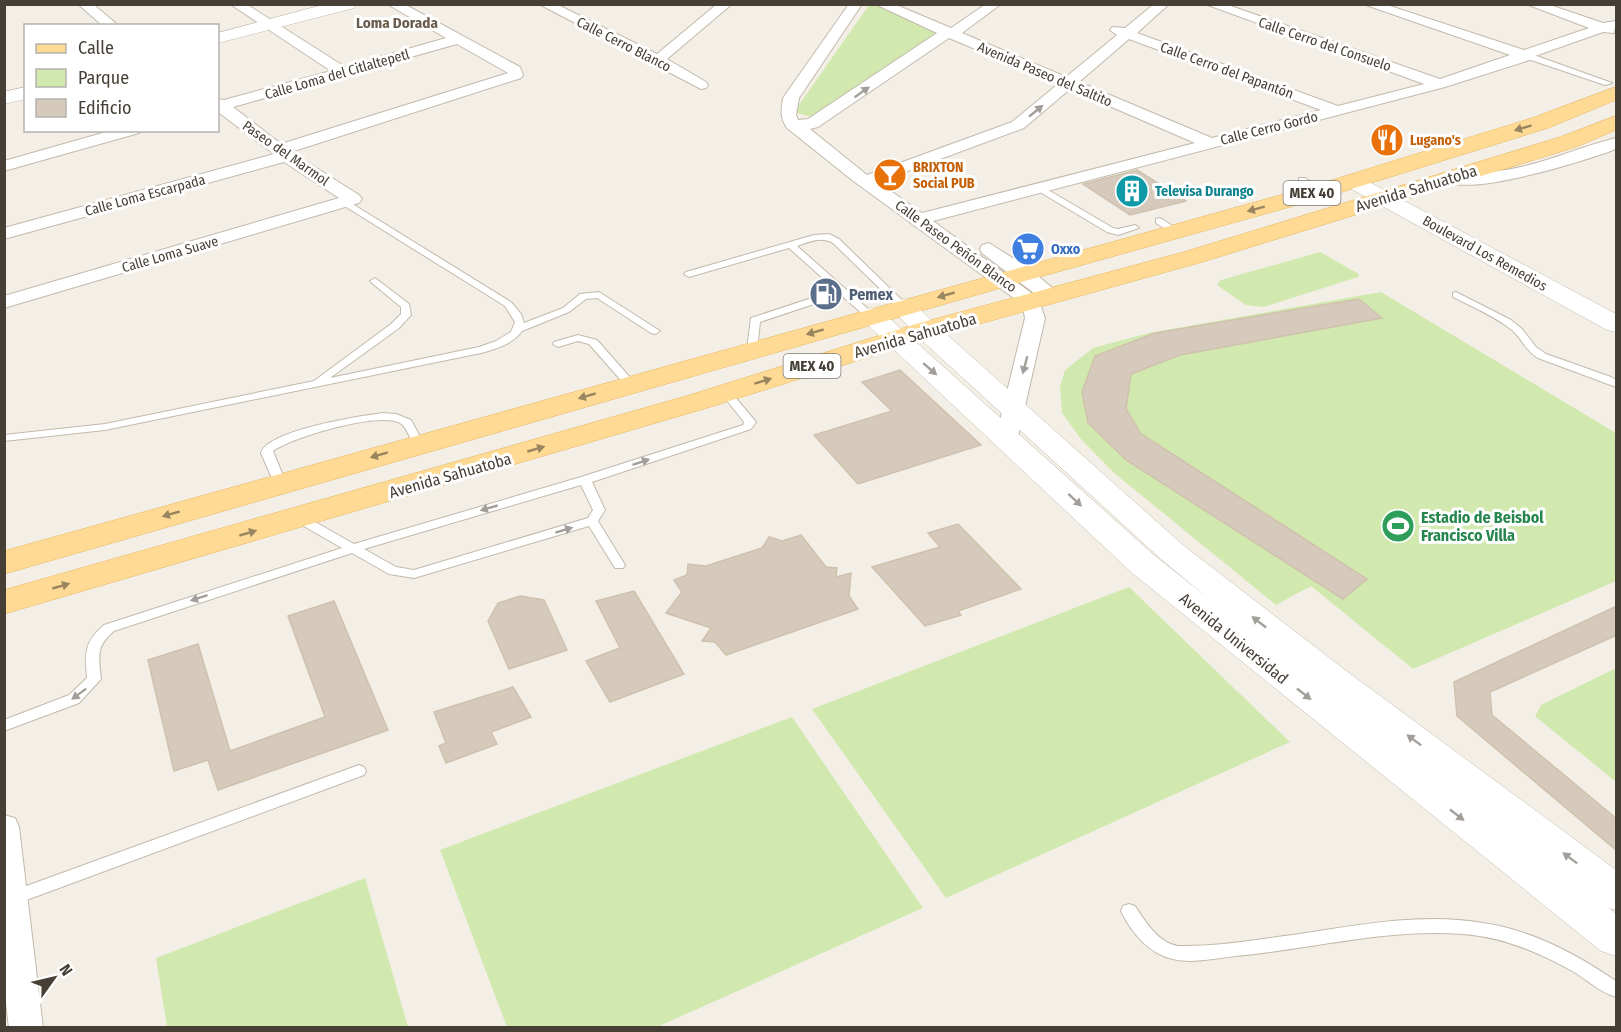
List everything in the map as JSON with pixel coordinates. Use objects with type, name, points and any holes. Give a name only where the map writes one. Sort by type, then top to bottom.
[{"type":"main road","points":[[1581,147],[1561,135],[1561,127],[1593,109],[1607,93]]},
{"type":"main road","name":"Avenida Sahuatoba","points":[[909,326],[1041,299],[1193,257],[1318,195],[1354,181],[1540,123],[1607,93]]},
{"type":"main road","name":"Avenida Sahuatoba","points":[[4,602],[726,393],[909,326],[1013,276],[1167,226],[1318,195],[1384,198],[1450,178],[1581,147],[1617,123]]},
{"type":"main road","name":"Avenida Sahuatoba","points":[[4,563],[871,316]]},
{"type":"street","points":[[236,4],[343,72]]},
{"type":"street","points":[[219,38],[348,4]]},
{"type":"street","points":[[393,4],[456,40]]},
{"type":"street","name":"Calle Cerro Blanco","points":[[545,4],[658,60],[701,85]]},
{"type":"street","points":[[658,60],[726,4]]},
{"type":"street","points":[[856,4],[791,98],[788,115],[793,124],[812,124],[950,30],[995,4]]},
{"type":"street","name":"Avenida Paseo del Saltito","points":[[881,4],[950,30],[1217,141]]},
{"type":"street","name":"Avenida Paseo del Saltito","points":[[898,4],[950,30]]},
{"type":"street","points":[[950,30],[980,4]]},
{"type":"street","points":[[1121,32],[1145,4]]},
{"type":"street","points":[[869,176],[1018,125],[1065,78],[1121,32],[1163,4]]},
{"type":"street","name":"Calle Cerro del Consuelo","points":[[1211,4],[1440,84]]},
{"type":"street","points":[[1369,4],[1528,56]]},
{"type":"street","points":[[1532,4],[1613,27]]},
{"type":"street","points":[[1552,4],[1613,27]]},
{"type":"street","points":[[78,8],[90,24]]},
{"type":"street","points":[[78,8],[108,24]]},
{"type":"street","name":"Calle Cerro Gordo","points":[[920,219],[1440,84],[1613,27]]},
{"type":"street","name":"Calle Cerro del Papantón","points":[[1121,32],[1338,111]]},
{"type":"street","name":"Calle Loma del Citlaltepetl","points":[[219,110],[456,40]]},
{"type":"street","name":"Calle Loma Escarpada","points":[[4,234],[278,156],[516,75],[514,70],[456,40]]},
{"type":"street","points":[[4,82],[24,81]]},
{"type":"street","points":[[4,98],[24,93]]},
{"type":"street","name":"Paseo del Marmol","points":[[219,111],[278,156],[345,202]]},
{"type":"street","name":"Calle Paseo Peñón Blanco","points":[[793,124],[869,176],[938,214],[1041,299]]},
{"type":"street","name":"Calle Paseo Peñón Blanco","points":[[812,124],[920,219],[1013,276]]},
{"type":"street","points":[[4,166],[127,132]]},
{"type":"street","points":[[1581,147],[1617,143]]},
{"type":"street","points":[[1581,147],[1617,163]]},
{"type":"street","points":[[4,158],[32,158]]},
{"type":"street","name":"Boulevard Los Remedios","points":[[1354,181],[1617,324]]},
{"type":"street","name":"Calle Loma Suave","points":[[4,302],[345,202]]},
{"type":"street","points":[[1011,424],[1041,299]]},
{"type":"street","name":"Avenida Universidad","points":[[871,316],[909,326],[1011,424],[1158,559],[1485,837],[1617,938]]},
{"type":"street","name":"Avenida Universidad","points":[[1158,559],[1332,679],[1617,893]]},
{"type":"street","points":[[4,827],[13,898],[11,952],[26,1028]]},
{"type":"lane","points":[[1528,56],[1607,93]]},
{"type":"lane","points":[[1038,187],[1110,230],[1118,232],[1135,228]]},
{"type":"lane","points":[[4,438],[105,427],[481,350],[500,344],[512,337],[519,329],[521,322],[519,315],[507,304],[345,202]]},
{"type":"lane","points":[[689,274],[817,237],[829,237],[837,241],[909,326]]},
{"type":"lane","points":[[790,245],[871,316]]},
{"type":"lane","points":[[316,384],[395,326],[406,315],[406,306],[375,281]]},
{"type":"lane","points":[[752,350],[754,320],[842,291]]},
{"type":"lane","points":[[519,329],[566,310],[583,296],[591,294],[598,295],[655,331]]},
{"type":"lane","points":[[1456,295],[1512,325],[1521,333],[1528,347],[1541,356],[1581,372],[1598,374],[1617,384]]},
{"type":"lane","points":[[558,344],[578,338],[593,342],[630,384]]},
{"type":"lane","points":[[4,726],[74,699],[84,691],[94,679],[92,646],[97,637],[109,628],[354,548],[585,480],[747,427],[750,422],[726,393]]},
{"type":"lane","points":[[280,483],[268,449],[279,441],[300,434],[343,423],[393,416],[406,422],[418,444]]},
{"type":"lane","points":[[299,518],[393,571],[414,574],[592,521],[599,510],[585,480]]},
{"type":"lane","points":[[592,521],[620,565]]},
{"type":"lane","points":[[13,898],[359,771]]},
{"type":"lane","points":[[1129,911],[1145,932],[1172,952],[1259,948],[1346,933],[1414,928],[1461,927],[1494,931],[1539,945],[1617,990]]},
{"type":"green space","points":[[869,5],[875,5],[941,31],[815,118],[794,112]]},
{"type":"green space","points":[[1320,252],[1359,274],[1358,277],[1264,307],[1246,305],[1217,285],[1221,280]]},
{"type":"green space","name":"Estadio de Beisbol Francisco Villa","points":[[1381,292],[1616,433],[1616,581],[1413,669],[1311,586],[1276,605],[1113,472],[1081,439],[1062,413],[1060,387],[1065,370],[1093,348],[1149,333]]},
{"type":"green space","points":[[1129,587],[1290,742],[946,898],[812,709]]},
{"type":"green space","points":[[1616,668],[1616,782],[1535,716],[1541,705]]},
{"type":"green space","points":[[792,717],[923,908],[657,1027],[507,1027],[440,850]]},
{"type":"green space","points":[[365,878],[408,1027],[167,1027],[156,958]]},
{"type":"building","name":"Televisa Durango","points":[[1137,170],[1186,201],[1130,215],[1083,184]]},
{"type":"building","points":[[1359,299],[1382,318],[1180,355],[1131,374],[1126,409],[1141,434],[1367,579],[1343,599],[1126,460],[1088,423],[1082,392],[1095,356],[1155,333]]},
{"type":"building","points":[[900,370],[981,445],[858,484],[814,435],[892,411],[862,382]]},
{"type":"building","points":[[958,524],[1021,589],[958,611],[961,615],[925,626],[872,567],[940,547],[928,533]]},
{"type":"building","points":[[801,535],[826,567],[837,568],[836,577],[851,573],[849,596],[858,609],[726,655],[715,642],[702,641],[711,628],[666,613],[682,592],[674,580],[687,575],[688,564],[706,566],[762,548],[769,537],[782,541]]},
{"type":"building","points":[[634,591],[684,674],[610,702],[586,661],[620,648],[596,601]]},
{"type":"building","points":[[520,596],[544,600],[567,650],[509,669],[488,621],[498,603]]},
{"type":"building","points":[[334,601],[388,730],[218,790],[208,760],[174,771],[148,660],[198,644],[230,751],[325,717],[288,616]]},
{"type":"building","points":[[1617,606],[1617,635],[1490,692],[1492,715],[1617,819],[1617,851],[1457,716],[1454,682]]},
{"type":"building","points":[[513,687],[531,717],[491,732],[497,744],[446,763],[439,746],[446,743],[434,712]]},
{"type":"place","name":"Lugano's","points":[[1387,140]]},
{"type":"place","name":"BRIXTON Social PUB","points":[[890,175]]},
{"type":"place","name":"Televisa Durango","points":[[1132,191]]},
{"type":"place","name":"Oxxo","points":[[1028,249]]},
{"type":"place","name":"Pemex","points":[[826,294]]},
{"type":"place","name":"Estadio de Beisbol Francisco Villa","points":[[1398,526]]},
{"type":"district","name":"Loma Dorada","points":[[397,23]]}]
